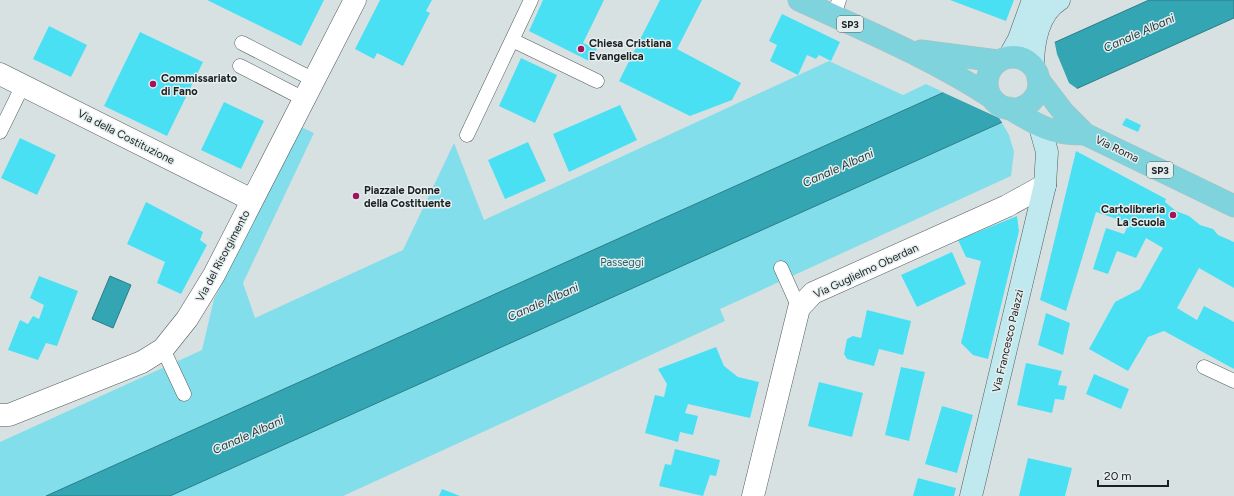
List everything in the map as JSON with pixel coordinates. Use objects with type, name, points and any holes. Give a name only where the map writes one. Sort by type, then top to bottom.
[{"type":"main road","name":"Via Roma","points":[[799,0],[837,8],[900,48],[970,83],[996,102],[1009,108],[1040,127],[1069,134],[1085,134]]},
{"type":"main road","name":"Via Roma","points":[[900,48],[944,56],[1003,59],[1022,58],[1036,73],[1064,113],[1085,134],[1234,206]]},
{"type":"main road","points":[[991,97],[987,89],[988,73],[1003,59]]},
{"type":"main road","points":[[1009,108],[1025,106],[1031,101],[1036,94],[1036,73]]},
{"type":"street","name":"Via del Risorgimento","points":[[5,415],[142,362],[164,349],[187,319],[214,275],[355,0]]},
{"type":"street","points":[[1003,59],[1019,39],[1033,0]]},
{"type":"street","points":[[1036,73],[1033,47],[1043,16],[1052,4],[1059,0]]},
{"type":"street","name":"Via della Costituzione","points":[[0,74],[252,200]]},
{"type":"street","name":"Via Francesco Palazzi","points":[[971,496],[1046,185],[1046,152],[1040,127]]},
{"type":"street","name":"Via Guglielmo Oberdan","points":[[753,496],[799,308],[813,293],[1007,206],[1046,185]]},
{"type":"lane","points":[[467,135],[531,0]]},
{"type":"lane","points":[[512,40],[597,81]]},
{"type":"lane","points":[[242,43],[309,90]]},
{"type":"lane","points":[[240,66],[309,90]]},
{"type":"lane","points":[[0,132],[23,85]]},
{"type":"lane","points":[[781,268],[799,308]]},
{"type":"lane","points":[[164,349],[184,394]]},
{"type":"lane","points":[[1204,367],[1234,381]]},
{"type":"green space","name":"Passeggi","points":[[829,61],[903,95],[926,84],[999,118],[1009,135],[1014,152],[1011,176],[720,309],[725,321],[343,496],[0,496],[0,442],[202,350],[214,299],[301,127],[314,133],[243,283],[255,318],[403,250],[454,143],[484,220]]},
{"type":"water","name":"Canale Albani","points":[[1149,0],[1234,0],[1234,18],[170,496],[46,496]]},
{"type":"water","points":[[110,276],[131,285],[113,328],[92,319]]},
{"type":"pier","points":[[1054,39],[1057,54],[1069,83],[1079,90],[1003,124],[999,118],[940,91]]},
{"type":"building","points":[[207,0],[324,0],[301,46]]},
{"type":"building","points":[[380,0],[432,0],[426,11],[430,13],[403,66],[377,53],[374,59],[355,49]]},
{"type":"building","points":[[543,0],[604,0],[583,43],[597,49],[591,62],[529,31]]},
{"type":"building","points":[[660,0],[702,0],[677,49],[741,83],[732,100],[690,116],[619,81]]},
{"type":"building","points":[[950,0],[1014,0],[1006,21]]},
{"type":"building","points":[[782,14],[840,42],[831,61],[819,55],[816,59],[807,55],[798,75],[770,61],[777,45],[769,41]]},
{"type":"building","points":[[49,26],[87,45],[71,77],[33,59]]},
{"type":"building","name":"Commissariato di Fano","points":[[140,32],[203,62],[167,136],[104,106]]},
{"type":"building","points":[[521,58],[557,75],[535,123],[499,106]]},
{"type":"building","points":[[224,102],[264,121],[241,169],[201,150]]},
{"type":"building","points":[[620,105],[637,140],[569,172],[553,134]]},
{"type":"building","points":[[1126,118],[1141,125],[1138,132],[1122,125]]},
{"type":"building","points":[[20,138],[56,155],[37,195],[1,178]]},
{"type":"building","points":[[528,142],[546,181],[505,199],[488,160]]},
{"type":"building","points":[[1076,151],[1166,199],[1165,202],[1176,211],[1189,216],[1200,225],[1213,229],[1218,235],[1234,242],[1234,288],[1199,268],[1177,308],[1197,320],[1204,306],[1234,322],[1234,369],[1164,331],[1148,337],[1128,371],[1089,349],[1115,302],[1140,289],[1163,248],[1146,238],[1136,258],[1117,251],[1108,274],[1093,269],[1106,228],[1124,234],[1129,223],[1096,212],[1066,311],[1040,300]]},
{"type":"building","points":[[146,202],[203,232],[200,240],[207,245],[181,294],[157,283],[165,262],[127,244]]},
{"type":"building","points":[[1017,216],[1019,231],[988,359],[973,355],[961,343],[981,261],[966,257],[958,240]]},
{"type":"building","points":[[952,252],[966,284],[917,307],[901,275]]},
{"type":"building","points":[[39,276],[78,291],[57,346],[46,343],[38,360],[8,350],[20,320],[28,324],[33,316],[39,319],[44,305],[30,298]]},
{"type":"building","points":[[867,310],[911,321],[903,355],[879,349],[874,366],[847,359],[844,354],[847,339],[853,336],[861,338]]},
{"type":"building","points":[[1046,313],[1070,323],[1063,355],[1038,345]]},
{"type":"building","points":[[716,347],[724,366],[738,377],[759,382],[750,418],[688,404],[685,413],[698,416],[693,435],[680,432],[678,442],[645,433],[655,395],[664,397],[667,384],[658,369]]},
{"type":"building","points":[[1026,363],[1062,371],[1058,385],[1067,386],[1064,400],[1055,399],[1052,413],[1017,405]]},
{"type":"building","points":[[901,367],[925,372],[909,441],[885,435]]},
{"type":"building","points":[[1094,374],[1129,389],[1121,409],[1086,394]]},
{"type":"building","points":[[819,382],[863,393],[852,437],[808,426]]},
{"type":"building","points":[[942,406],[973,415],[957,473],[925,464]]},
{"type":"building","points":[[675,449],[720,460],[716,476],[710,475],[703,496],[659,486],[665,464],[671,465]]},
{"type":"building","points":[[1028,458],[1072,468],[1065,496],[1019,496]]},
{"type":"building","points":[[918,478],[956,488],[954,496],[913,496]]},
{"type":"building","points":[[442,489],[460,496],[439,496]]},
{"type":"place","name":"Chiesa Cristiana Evangelica","points":[[581,49]]},
{"type":"place","name":"Commissariato di Fano","points":[[153,84]]},
{"type":"place","name":"Piazzale Donne della Costituente","points":[[356,196]]},
{"type":"place","name":"Cartolibreria La Scuola","points":[[1173,215]]}]
